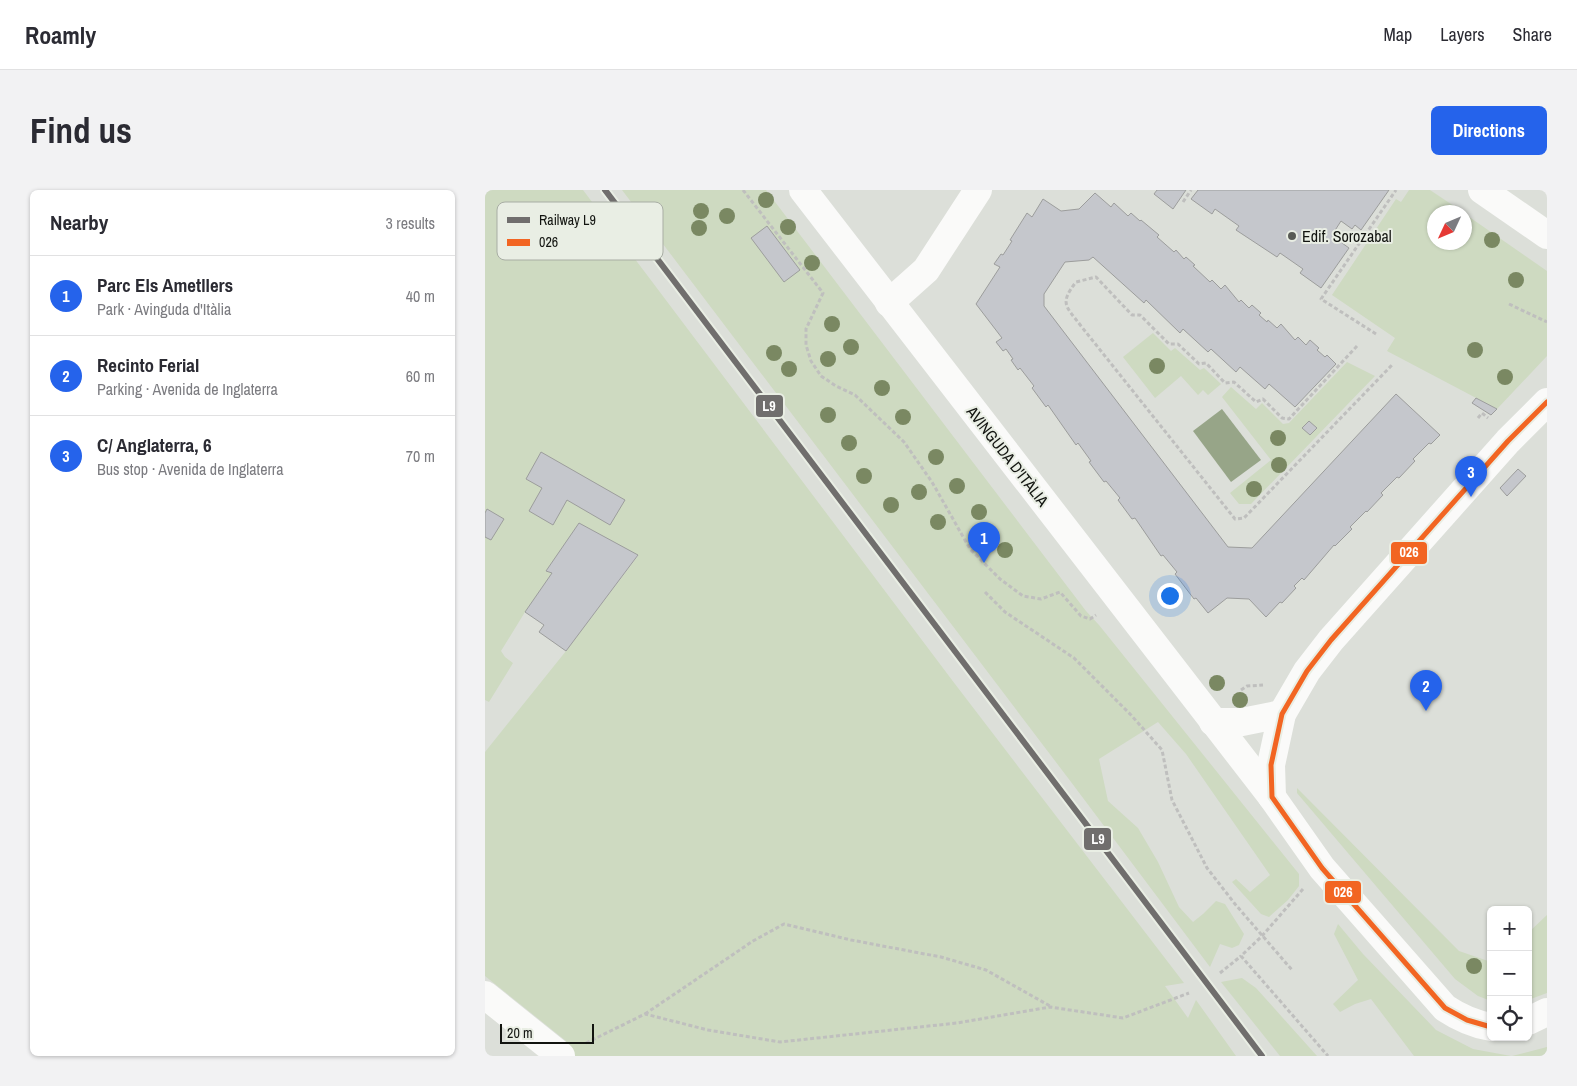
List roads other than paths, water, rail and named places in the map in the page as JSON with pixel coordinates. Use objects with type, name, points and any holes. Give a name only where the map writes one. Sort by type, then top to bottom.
[{"type":"street","name":"AVINGUDA D'ITÀLIA","points":[[803,190],[1272,798],[1322,868],[1445,1008],[1459,1018],[1487,1026]]},
{"type":"street","points":[[889,303],[926,270],[978,190]]},
{"type":"street","points":[[1483,190],[1547,235]]},
{"type":"street","points":[[1272,798],[1271,765],[1282,714],[1307,671],[1331,640],[1508,441],[1547,402]]},
{"type":"street","points":[[1213,722],[1242,722],[1282,714]]},
{"type":"street","points":[[485,995],[561,1056]]},
{"type":"street","points":[[1532,1019],[1547,1012]]},
{"type":"rail line","name":"L9","points":[[605,190],[614,202]]},
{"type":"rail line","name":"L9","points":[[658,260],[1262,1056]]},
{"type":"place","name":"Edif. Sorozabal","points":[[1292,236]]},
{"type":"place","name":"C/ Anglaterra, 6","points":[[1471,497]]},
{"type":"place","name":"Parc Els Ametllers","points":[[984,563]]},
{"type":"place","name":"Recinto Ferial","points":[[1426,711]]}]
